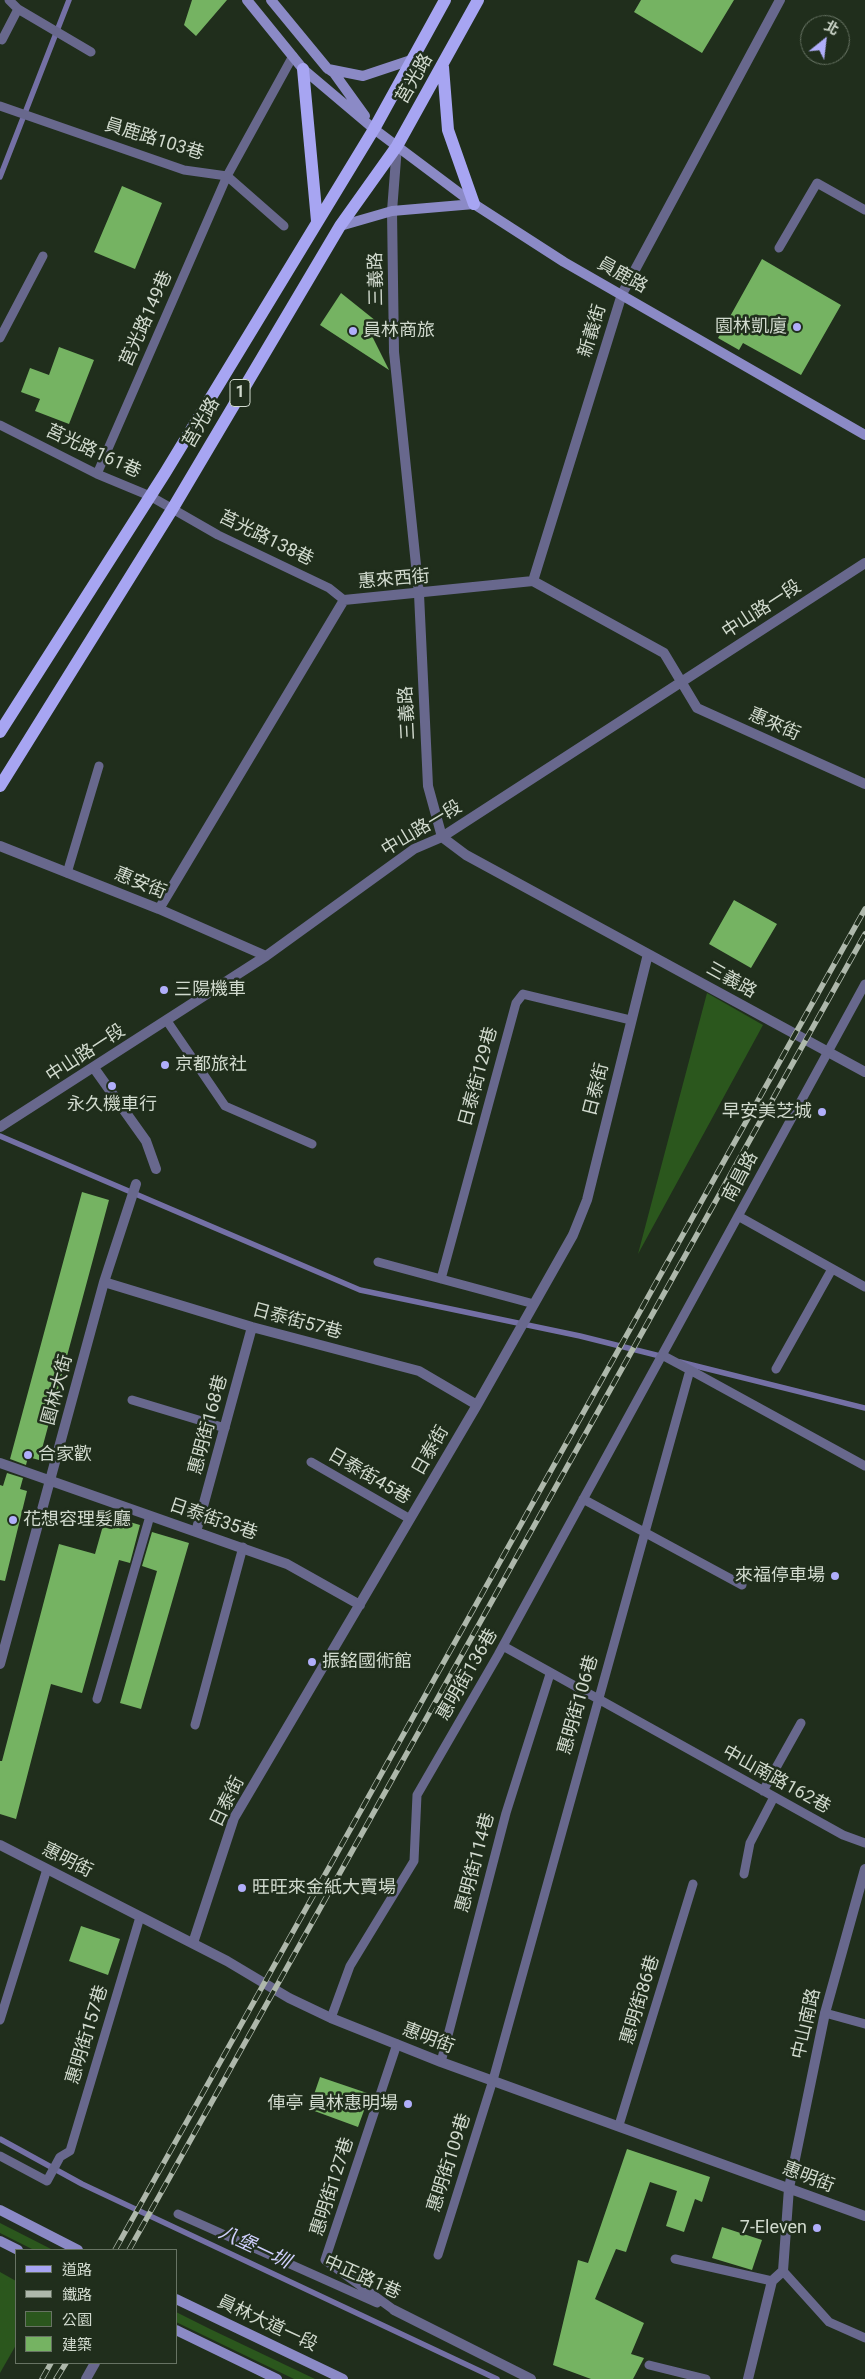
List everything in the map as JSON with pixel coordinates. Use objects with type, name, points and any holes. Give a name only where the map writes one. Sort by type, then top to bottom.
[{"type":"main road","name":"莒光路","points":[[0,732],[150,496],[374,129],[445,0]]},
{"type":"main road","name":"莒光路","points":[[0,786],[173,508],[340,226],[397,146],[443,67],[478,0]]},
{"type":"main road","points":[[443,67],[448,130],[474,204]]},
{"type":"main road","points":[[303,69],[317,221]]},
{"type":"street","name":"員鹿路","points":[[247,0],[303,69],[374,129],[474,204],[564,262],[865,435]]},
{"type":"street","name":"員鹿路","points":[[271,0],[334,74],[374,129]]},
{"type":"street","name":"新義街","points":[[533,581],[622,294],[780,0]]},
{"type":"street","points":[[327,68],[363,76],[414,59]]},
{"type":"street","name":"三義路","points":[[397,146],[392,210],[394,352],[419,594],[428,786],[442,837],[466,855],[828,1052]]},
{"type":"street","points":[[340,226],[392,210],[474,204]]},
{"type":"street","name":"中山路一段","points":[[0,1127],[5,1120],[94,1068],[266,956],[414,849],[442,837],[865,563]]},
{"type":"street","points":[[533,581],[664,653],[682,681]]},
{"type":"street","name":"惠來西街","points":[[159,909],[344,600],[419,594],[533,581]]},
{"type":"street","name":"惠來街","points":[[682,681],[697,708],[865,784]]},
{"type":"street","name":"惠安街","points":[[0,846],[159,909],[266,956]]},
{"type":"street","name":"日泰街","points":[[193,1943],[234,1818],[477,1405],[573,1235],[587,1200],[648,954]]},
{"type":"street","points":[[828,1052],[865,1072]]},
{"type":"street","points":[[94,1068],[146,1141],[156,1169]]},
{"type":"street","name":"園林大街","points":[[0,1664],[104,1282],[136,1184]]},
{"type":"street","name":"日泰街57巷","points":[[104,1282],[252,1327],[419,1371],[477,1405]]},
{"type":"street","name":"惠明街168巷","points":[[196,1532],[252,1327]]},
{"type":"street","name":"日泰街35巷","points":[[0,1463],[287,1564],[360,1605]]},
{"type":"street","name":"惠明街","points":[[0,1845],[193,1943],[289,1998],[331,2018],[441,2062],[620,2125],[865,2216]]},
{"type":"street","name":"中山南路","points":[[783,2271],[789,2188],[825,2013],[865,1869]]},
{"type":"street","points":[[0,2210],[76,2249]]},
{"type":"street","points":[[0,2241],[16,2249]]},
{"type":"street","points":[[748,2379],[772,2281],[783,2271]]},
{"type":"street","name":"員林大道一段","points":[[178,2300],[343,2379]]},
{"type":"street","name":"中正路1巷","points":[[394,2310],[526,2378]]},
{"type":"street","points":[[178,2331],[277,2379]]},
{"type":"street","points":[[86,2379],[94,2364]]},
{"type":"lane","points":[[9,0],[18,9],[91,52]]},
{"type":"lane","points":[[0,39],[2,40],[18,9]]},
{"type":"lane","points":[[284,226],[227,176],[293,56]]},
{"type":"lane","name":"員鹿路103巷","points":[[0,106],[184,170],[227,176]]},
{"type":"lane","name":"莒光路149巷","points":[[97,474],[227,176]]},
{"type":"lane","points":[[779,248],[817,183],[865,210]]},
{"type":"lane","points":[[0,338],[43,256]]},
{"type":"lane","name":"莒光路161巷","points":[[0,425],[97,474],[150,496],[173,508]]},
{"type":"lane","name":"莒光路138巷","points":[[173,508],[218,535],[329,588],[344,600]]},
{"type":"lane","points":[[67,872],[99,766]]},
{"type":"lane","name":"南昌路","points":[[662,1355],[865,984]]},
{"type":"lane","name":"日泰街129巷","points":[[441,1279],[516,1003],[523,994],[631,1020]]},
{"type":"lane","points":[[166,1021],[225,1106],[312,1144]]},
{"type":"lane","points":[[738,1216],[865,1287]]},
{"type":"lane","points":[[378,1262],[534,1304]]},
{"type":"lane","points":[[776,1369],[832,1269]]},
{"type":"lane","points":[[662,1355],[865,1466]]},
{"type":"lane","name":"惠明街136巷","points":[[331,2018],[350,1966],[414,1861],[417,1795],[503,1646],[662,1355]]},
{"type":"lane","name":"惠明街106巷","points":[[493,2080],[690,1370]]},
{"type":"lane","points":[[132,1400],[225,1428]]},
{"type":"lane","name":"日泰街45巷","points":[[311,1462],[410,1519]]},
{"type":"lane","points":[[583,1499],[742,1585]]},
{"type":"lane","points":[[97,1699],[150,1516]]},
{"type":"lane","points":[[195,1725],[243,1547]]},
{"type":"lane","name":"中山南路162巷","points":[[503,1646],[550,1674],[843,1836],[865,1843]]},
{"type":"lane","name":"惠明街114巷","points":[[441,2062],[506,1813],[550,1674]]},
{"type":"lane","points":[[763,1791],[801,1723]]},
{"type":"lane","points":[[744,1874],[750,1843],[774,1797]]},
{"type":"lane","points":[[0,2020],[47,1869]]},
{"type":"lane","name":"惠明街86巷","points":[[620,2125],[693,1884]]},
{"type":"lane","name":"惠明街157巷","points":[[0,2156],[47,2181],[60,2157],[70,2151],[140,1917]]},
{"type":"lane","points":[[825,2013],[865,2024]]},
{"type":"lane","name":"惠明街127巷","points":[[394,2310],[325,2260],[397,2044]]},
{"type":"lane","name":"惠明街109巷","points":[[438,2255],[493,2080]]},
{"type":"lane","name":"中正路1巷","points":[[178,2214],[394,2310]]},
{"type":"lane","points":[[675,2260],[772,2281]]},
{"type":"lane","points":[[783,2271],[829,2322],[865,2338]]},
{"type":"lane","points":[[650,2365],[706,2379]]},
{"type":"green space","points":[[707,993],[763,1025],[638,1254]]},
{"type":"green space","points":[[0,2223],[51,2249],[32,2249],[0,2233]]},
{"type":"green space","points":[[0,2272],[15,2280],[15,2347],[0,2373]]},
{"type":"green space","points":[[178,2313],[315,2379],[294,2379],[178,2323]]},
{"type":"building","points":[[192,0],[227,0],[196,36],[184,25]]},
{"type":"building","points":[[641,0],[734,0],[702,53],[634,12]]},
{"type":"building","points":[[122,186],[162,203],[135,269],[94,252]]},
{"type":"building","points":[[762,259],[841,305],[801,375],[743,343],[739,350],[718,338]]},
{"type":"building","name":"員林商旅","points":[[341,293],[381,325],[372,336],[389,370],[320,325]]},
{"type":"building","points":[[59,347],[94,360],[69,424],[35,411],[40,399],[21,392],[30,368],[49,375]]},
{"type":"building","points":[[734,900],[777,924],[751,968],[709,944]]},
{"type":"building","points":[[82,1192],[109,1200],[39,1460],[28,1457],[26,1465],[10,1459]]},
{"type":"building","points":[[7,1473],[23,1478],[20,1489],[27,1491],[5,1581],[0,1580],[0,1485],[3,1486]]},
{"type":"building","points":[[106,1515],[140,1525],[130,1563],[119,1560],[82,1693],[51,1684],[16,1819],[0,1814],[0,1761],[2,1761],[59,1544],[95,1554]]},
{"type":"building","points":[[152,1532],[189,1543],[141,1709],[120,1703],[157,1571],[142,1566]]},
{"type":"building","points":[[81,1926],[120,1939],[108,1975],[69,1961]]},
{"type":"building","points":[[320,2077],[370,2094],[358,2127],[309,2109]]},
{"type":"building","points":[[627,2149],[710,2177],[702,2202],[695,2199],[684,2232],[666,2226],[677,2191],[650,2182],[626,2252],[616,2249],[595,2299],[644,2323],[631,2354],[644,2358],[633,2379],[591,2379],[553,2365],[578,2260],[588,2263]]},
{"type":"building","points":[[722,2227],[762,2240],[752,2270],[712,2258]]},
{"type":"waterway","points":[[0,177],[69,0]]},
{"type":"waterway","points":[[0,1136],[360,1290],[580,1336],[664,1357]]},
{"type":"waterway","points":[[680,1362],[865,1408]]},
{"type":"waterway","name":"八堡一圳","points":[[0,2139],[82,2184],[497,2379]]},
{"type":"railway","points":[[116,2249],[865,909]]},
{"type":"railway","points":[[130,2249],[865,934]]},
{"type":"railway","points":[[42,2379],[50,2364]]},
{"type":"railway","points":[[56,2379],[65,2364]]},
{"type":"place","name":"園林凱廈","points":[[797,327]]},
{"type":"place","name":"員林商旅","points":[[353,331]]},
{"type":"place","name":"三陽機車","points":[[164,990]]},
{"type":"place","name":"京都旅社","points":[[165,1065]]},
{"type":"place","name":"永久機車行","points":[[112,1086]]},
{"type":"place","name":"早安美芝城","points":[[822,1112]]},
{"type":"place","name":"合家歡","points":[[28,1455]]},
{"type":"place","name":"花想容理髮廳","points":[[13,1520]]},
{"type":"place","name":"來福停車場","points":[[835,1576]]},
{"type":"place","name":"振銘國術館","points":[[312,1662]]},
{"type":"place","name":"旺旺來金紙大賣場","points":[[242,1888]]},
{"type":"place","name":"俥亭 員林惠明場","points":[[408,2104]]},
{"type":"place","name":"7-Eleven","points":[[817,2228]]}]
